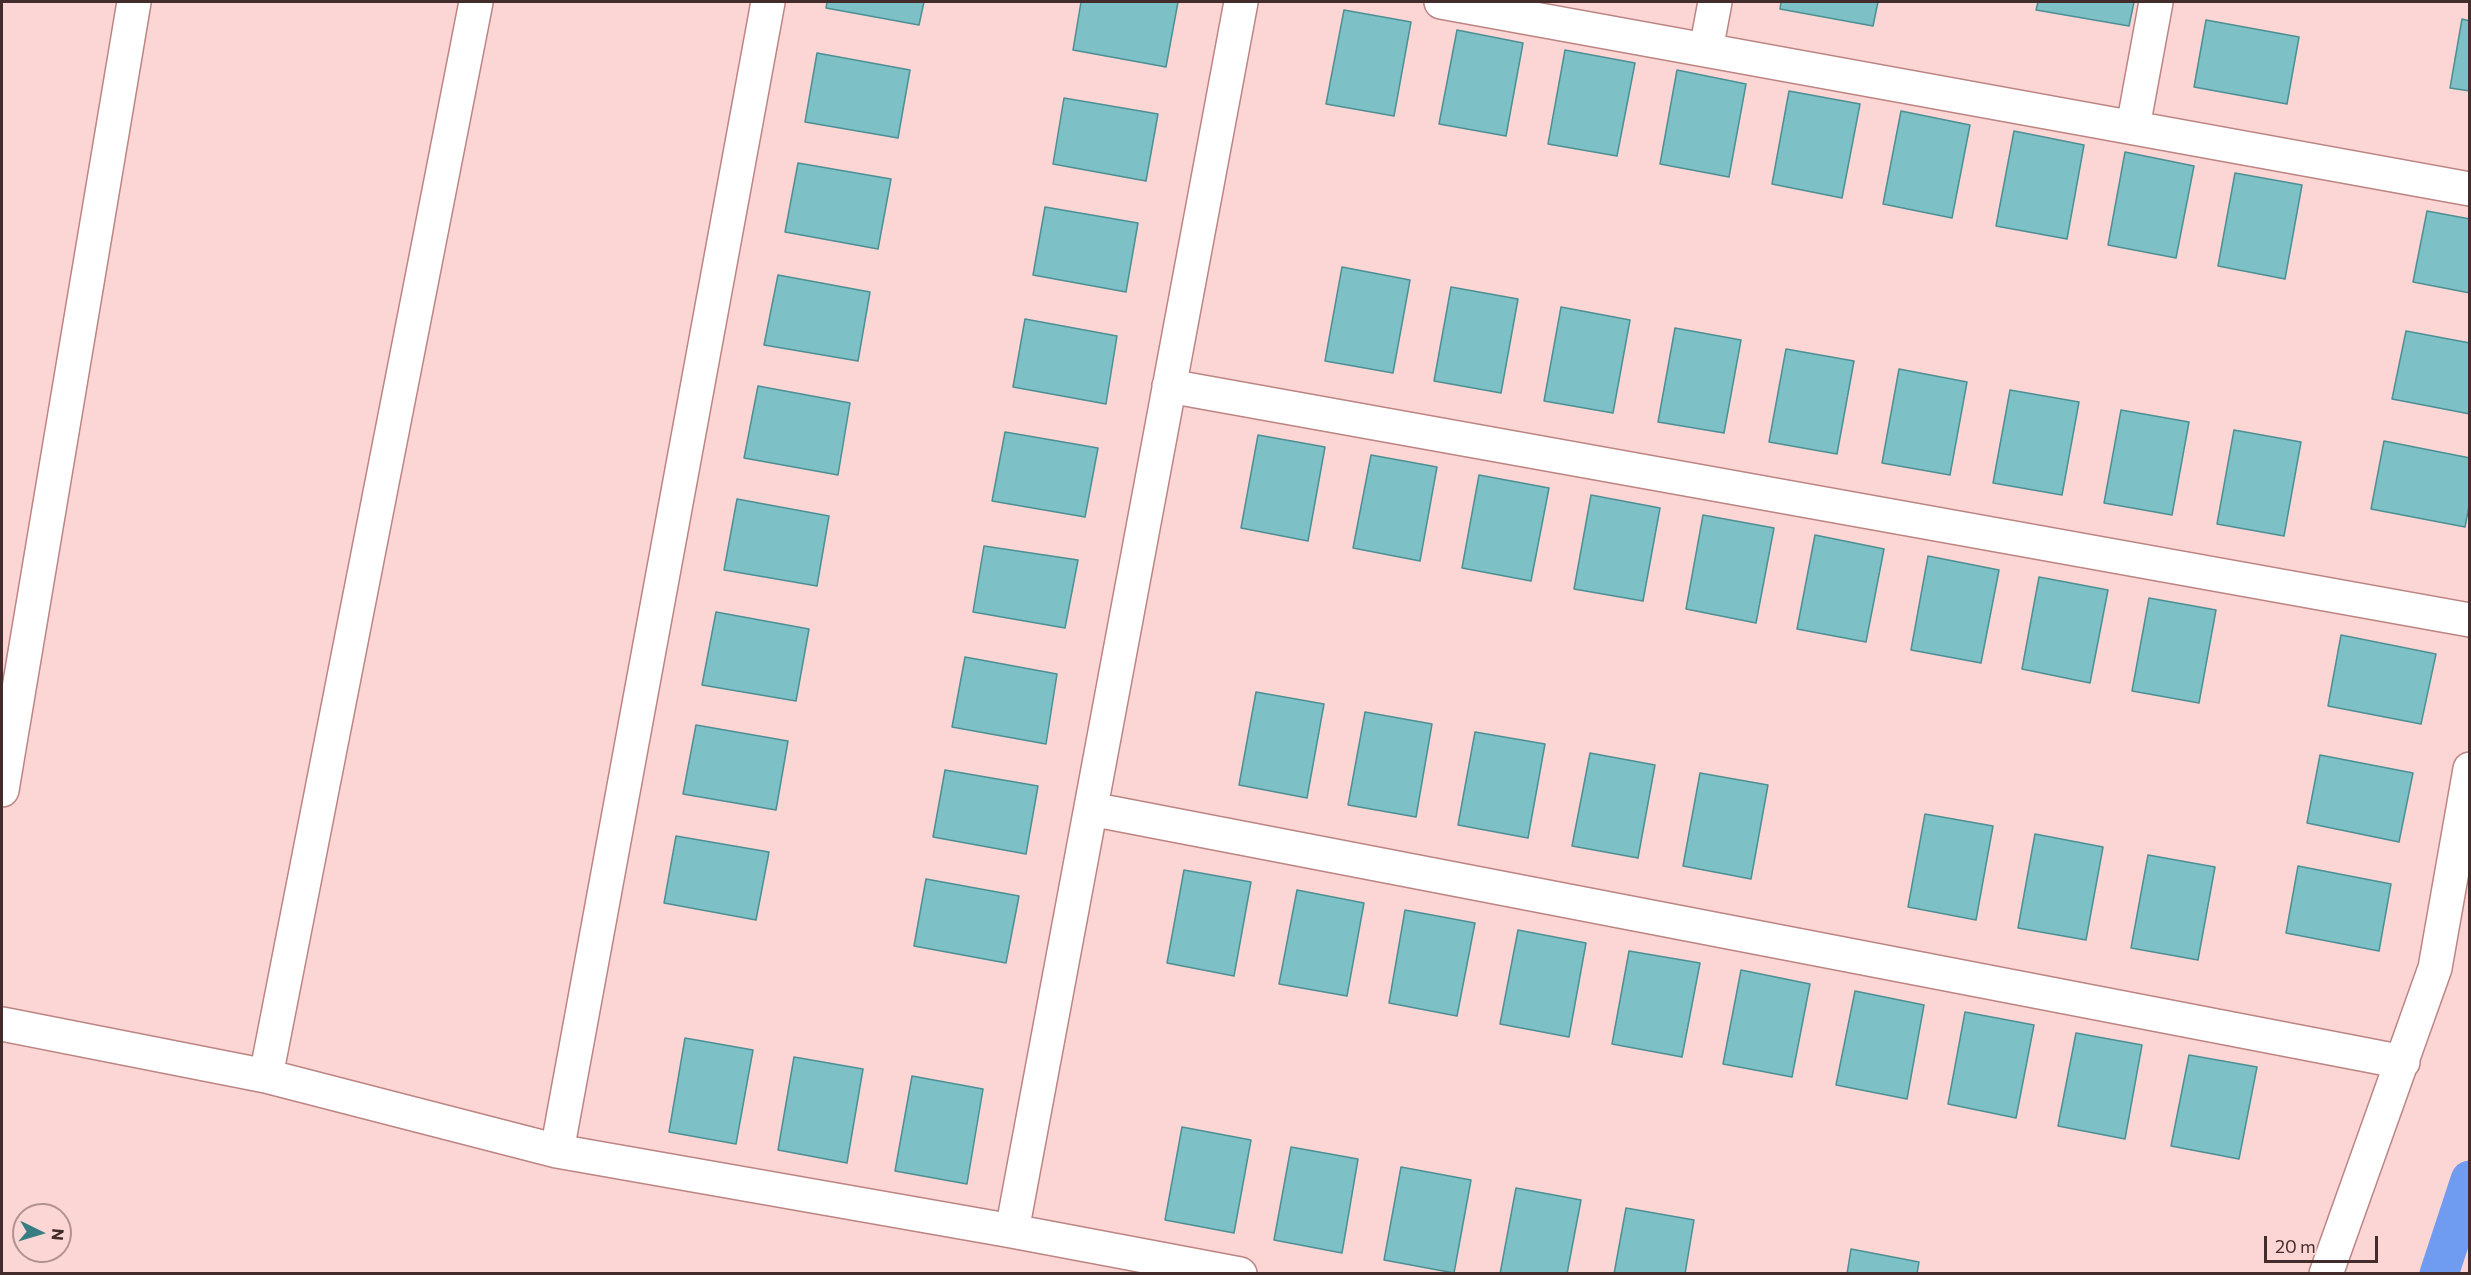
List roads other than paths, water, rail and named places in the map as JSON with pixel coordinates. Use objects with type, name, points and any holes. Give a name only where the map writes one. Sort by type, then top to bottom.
[{"type":"street","points":[[2,790],[134,2]]},
{"type":"street","points":[[266,1076],[476,2]]},
{"type":"street","points":[[556,1150],[768,2]]},
{"type":"street","points":[[1012,1231],[1241,2]]},
{"type":"street","points":[[1441,2],[2469,189]]},
{"type":"street","points":[[1706,50],[1714,2]]},
{"type":"street","points":[[2133,127],[2156,2]]},
{"type":"street","points":[[1169,386],[2469,620]]},
{"type":"street","points":[[2326,1274],[2435,968],[2469,769]]},
{"type":"street","points":[[1091,809],[2403,1062]]},
{"type":"street","points":[[2,1024],[266,1076],[556,1150],[1240,1274]]},
{"type":"waterway","points":[[2439,1274],[2470,1180]]}]
